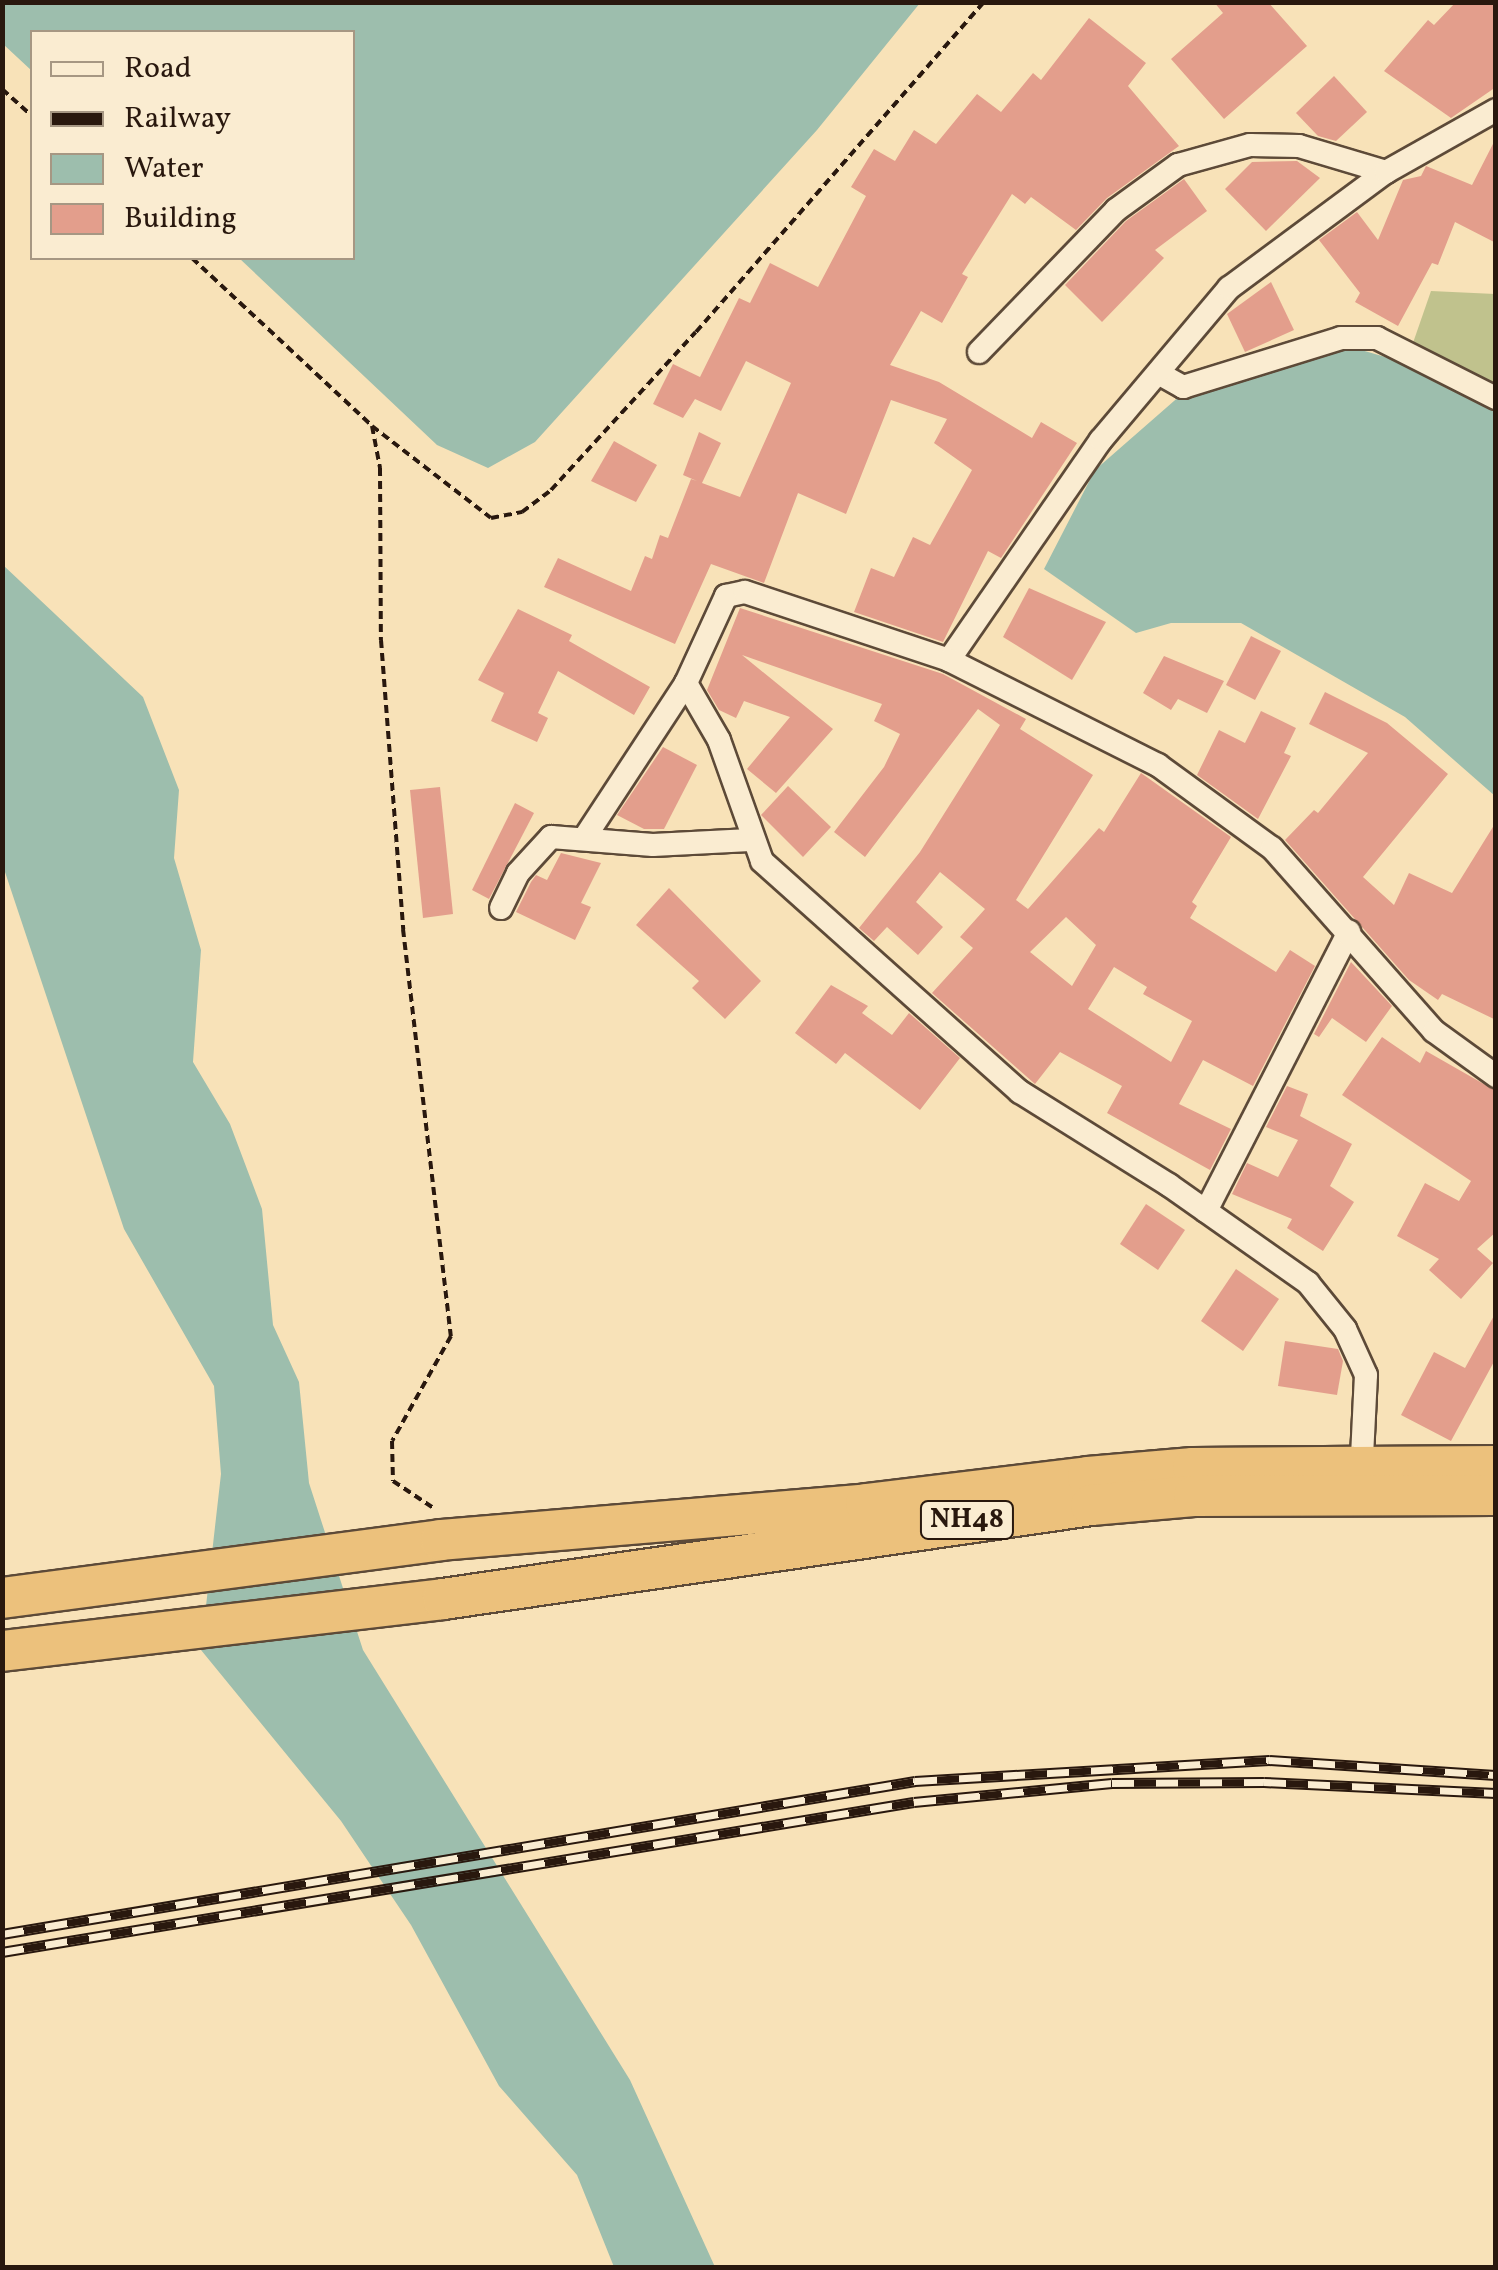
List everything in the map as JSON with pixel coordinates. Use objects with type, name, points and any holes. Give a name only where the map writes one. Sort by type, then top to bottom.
[{"type":"highway","name":"NH48","points":[[2,1651],[443,1599],[995,1516],[1496,1466]]},
{"type":"highway","name":"NH48","points":[[2,1598],[460,1539],[1193,1468],[1496,1494]]},
{"type":"street","points":[[949,660],[1101,440],[1229,288],[1386,172],[1496,110]]},
{"type":"street","points":[[979,352],[1116,210],[1178,166],[1250,146],[1299,146],[1386,172]]},
{"type":"street","points":[[1158,373],[1182,387],[1341,338],[1377,338],[1496,398]]},
{"type":"street","points":[[585,837],[686,683],[726,596],[736,592],[949,660],[1158,764],[1272,848],[1434,1031],[1496,1076]]},
{"type":"street","points":[[686,683],[719,740],[746,807],[750,840],[762,861],[1020,1092],[1206,1211],[1308,1283],[1345,1329],[1366,1375],[1361,1481]]},
{"type":"street","points":[[501,908],[518,873],[551,837],[653,845],[750,840]]},
{"type":"street","points":[[1206,1211],[1349,932]]},
{"type":"path","points":[[194,260],[372,426],[491,518],[522,512],[551,490],[696,332],[984,2]]},
{"type":"path","points":[[2,89],[30,114]]},
{"type":"path","points":[[372,426],[380,468],[381,640],[403,929],[450,1336],[392,1441],[393,1481],[460,1539]]},
{"type":"green space","points":[[1431,291],[1495,294],[1495,409],[1406,363]]},
{"type":"water","points":[[3,2],[920,2],[817,130],[535,442],[488,468],[437,445],[241,260],[355,260],[355,30],[30,30],[30,69],[3,44]]},
{"type":"water","points":[[1344,345],[1406,363],[1495,409],[1495,796],[1405,717],[1241,623],[1171,623],[1136,633],[1044,569],[1095,470],[1182,394]]},
{"type":"water","points":[[3,565],[143,697],[179,790],[174,858],[201,950],[193,1062],[230,1124],[262,1209],[273,1325],[299,1382],[309,1483],[363,1650],[630,2080],[715,2267],[614,2267],[577,2175],[499,2086],[411,1925],[341,1821],[201,1650],[221,1474],[214,1386],[124,1229],[3,866]]},
{"type":"building","points":[[1214,2],[1268,2],[1307,46],[1224,119],[1171,59],[1223,13]]},
{"type":"building","points":[[1456,2],[1496,2],[1496,87],[1451,118],[1384,71],[1428,20],[1434,25]]},
{"type":"building","points":[[1089,18],[1146,63],[1128,86],[1179,146],[1107,198],[1076,230],[1031,197],[1025,204],[1012,194],[962,274],[968,277],[942,323],[921,311],[890,365],[939,382],[1032,438],[1041,422],[1077,443],[1001,558],[988,551],[943,642],[854,612],[871,568],[894,577],[913,537],[930,545],[972,470],[934,443],[947,419],[891,400],[846,514],[798,493],[764,583],[711,564],[675,644],[544,587],[558,558],[631,591],[645,556],[652,559],[660,535],[668,538],[691,479],[697,481],[683,475],[699,432],[721,443],[702,483],[740,497],[791,383],[746,361],[721,411],[695,399],[683,418],[653,404],[673,364],[700,377],[739,298],[750,303],[770,263],[818,287],[866,196],[851,187],[874,149],[895,161],[914,130],[936,144],[977,94],[1001,112],[1033,73],[1041,80]]},
{"type":"building","points":[[1334,76],[1367,112],[1336,141],[1318,136],[1296,113]]},
{"type":"building","points":[[1496,138],[1496,243],[1455,222],[1438,265],[1432,263],[1398,326],[1355,302],[1360,293],[1319,240],[1357,212],[1378,240],[1403,180],[1421,176],[1426,166],[1472,185]]},
{"type":"building","points":[[1297,161],[1320,178],[1266,231],[1225,189],[1252,162]]},
{"type":"building","points":[[1184,179],[1207,211],[1155,250],[1164,258],[1102,322],[1065,285],[1126,221]]},
{"type":"building","points":[[1271,282],[1294,330],[1245,352],[1227,314]]},
{"type":"building","points":[[614,441],[657,465],[636,502],[591,481]]},
{"type":"building","points":[[1029,588],[1106,622],[1072,680],[1003,637]]},
{"type":"building","points":[[740,608],[943,674],[1026,719],[1020,729],[1093,775],[1016,900],[1028,909],[1099,828],[1104,832],[1141,773],[1231,837],[1192,902],[1197,906],[1190,918],[1276,972],[1290,950],[1315,966],[1253,1086],[1203,1060],[1179,1104],[1231,1129],[1210,1170],[1107,1113],[1122,1086],[1060,1052],[1035,1084],[932,993],[973,948],[960,937],[985,909],[940,872],[916,902],[943,927],[918,955],[887,927],[874,941],[859,928],[920,852],[1000,725],[978,709],[865,857],[834,832],[884,767],[900,734],[874,721],[882,704],[742,655],[833,729],[776,793],[747,769],[790,717],[744,701],[736,718],[719,710],[707,690]],"holes":[[[1066,917],[1096,945],[1072,986],[1030,952]],[[1114,967],[1147,987],[1143,994],[1192,1021],[1171,1062],[1088,1009]]]},
{"type":"building","points":[[518,609],[572,635],[569,641],[650,687],[634,715],[558,671],[538,713],[548,718],[537,742],[491,721],[504,693],[478,680]]},
{"type":"building","points":[[1251,636],[1281,651],[1255,700],[1226,685]]},
{"type":"building","points":[[1164,656],[1224,681],[1207,713],[1178,699],[1171,710],[1143,693]]},
{"type":"building","points":[[1325,692],[1387,723],[1448,774],[1363,877],[1394,905],[1409,873],[1452,893],[1496,822],[1496,1020],[1442,994],[1438,1000],[1409,980],[1285,840],[1314,810],[1318,813],[1368,753],[1309,724]]},
{"type":"building","points":[[1261,711],[1296,728],[1284,753],[1291,756],[1258,819],[1197,775],[1219,730],[1245,743]]},
{"type":"building","points":[[663,747],[697,765],[664,829],[644,829],[617,815]]},
{"type":"building","points":[[788,786],[831,827],[803,857],[761,815]]},
{"type":"building","points":[[440,787],[453,914],[423,918],[410,790]]},
{"type":"building","points":[[515,803],[534,813],[489,899],[472,890]]},
{"type":"building","points":[[561,853],[601,863],[581,903],[591,907],[575,940],[516,912],[536,875],[547,880]]},
{"type":"building","points":[[669,888],[761,981],[725,1019],[692,988],[699,981],[636,925]]},
{"type":"building","points":[[1351,962],[1392,1006],[1366,1042],[1332,1018],[1319,1037],[1314,1034]]},
{"type":"building","points":[[831,985],[868,1006],[862,1013],[892,1035],[909,1013],[960,1058],[920,1110],[845,1053],[836,1064],[795,1033]]},
{"type":"building","points":[[1382,1037],[1420,1063],[1426,1051],[1496,1091],[1496,1232],[1477,1249],[1493,1263],[1461,1299],[1429,1270],[1439,1259],[1397,1236],[1425,1183],[1459,1201],[1471,1181],[1342,1095]]},
{"type":"building","points":[[1287,1086],[1308,1094],[1300,1116],[1352,1144],[1330,1186],[1354,1202],[1323,1251],[1287,1228],[1292,1219],[1232,1194],[1247,1163],[1278,1177],[1298,1140],[1266,1127]]},
{"type":"building","points":[[1146,1204],[1185,1230],[1158,1270],[1120,1244]]},
{"type":"building","points":[[1236,1269],[1279,1299],[1243,1351],[1201,1321]]},
{"type":"building","points":[[1496,1312],[1496,1358],[1451,1441],[1401,1415],[1434,1352],[1465,1368]]},
{"type":"building","points":[[1285,1341],[1338,1349],[1343,1361],[1337,1395],[1278,1386]]},
{"type":"railway","points":[[2,1934],[915,1781],[1269,1760],[1496,1775]]},
{"type":"railway","points":[[2,1952],[914,1802],[1112,1783],[1264,1782],[1496,1793]]}]
